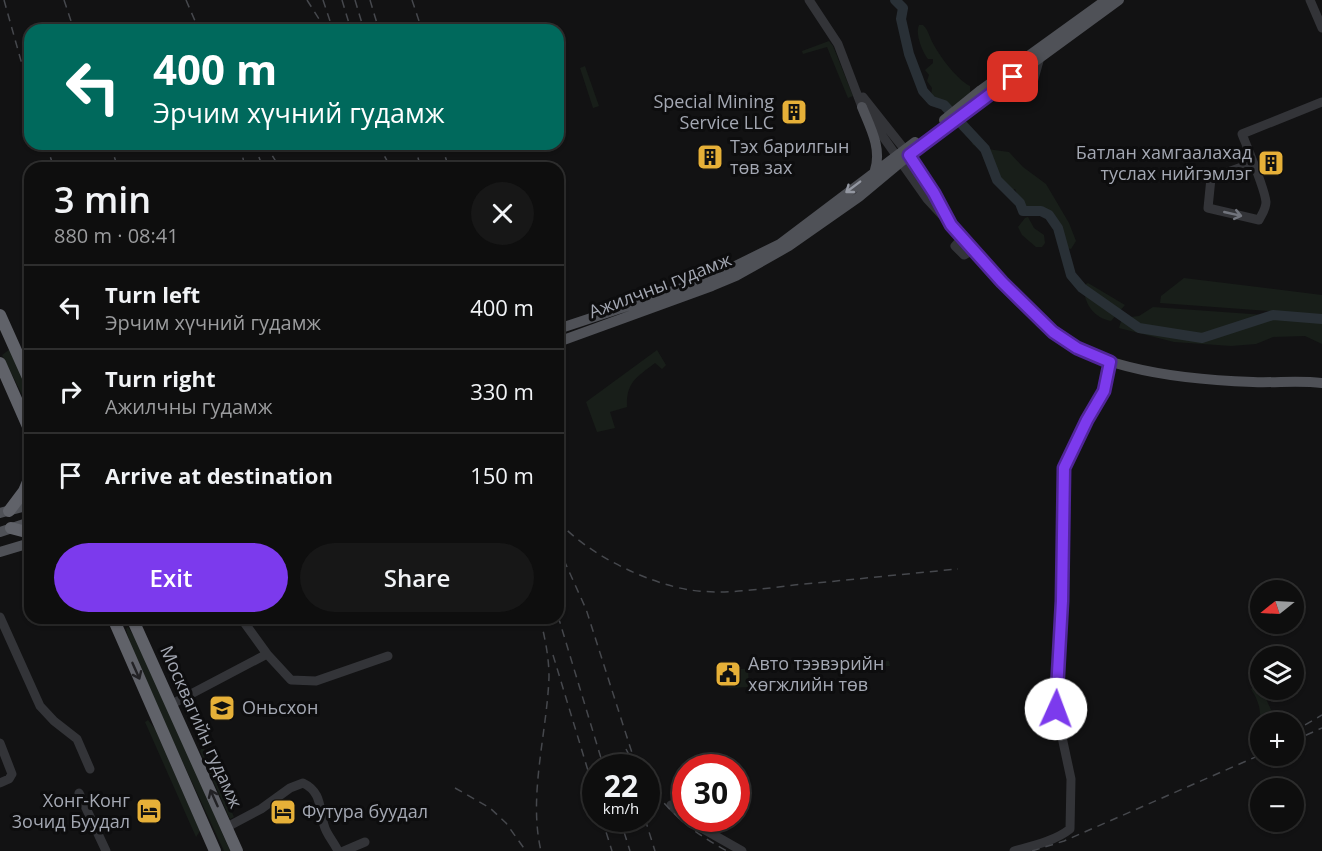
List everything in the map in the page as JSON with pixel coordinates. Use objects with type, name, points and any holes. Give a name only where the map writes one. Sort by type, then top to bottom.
[{"type":"highway","points":[[0,315],[24,369]]},
{"type":"highway","points":[[2,350],[8,345],[9,337]]},
{"type":"highway","points":[[0,363],[24,417]]},
{"type":"highway","points":[[5,512],[24,491]]},
{"type":"highway","points":[[6,530],[24,533]]},
{"type":"highway","name":"Москвагийн гудамж","points":[[116,624],[215,851]]},
{"type":"highway","points":[[121,637],[123,626],[128,624]]},
{"type":"highway","name":"Москвагийн гудамж","points":[[134,624],[237,851]]},
{"type":"main road","name":"Ажилчны гудамж","points":[[564,340],[712,286],[780,244],[875,170],[902,155],[935,131],[1106,0]]},
{"type":"main road","name":"Ажилчны гудамж","points":[[984,93],[999,87],[1119,0]]},
{"type":"main road","points":[[862,106],[878,150],[875,170]]},
{"type":"main road","name":"Ажилчны гудамж","points":[[564,327],[734,272],[789,246],[859,197],[902,155]]},
{"type":"main road","points":[[951,225],[1002,282],[1053,332],[1077,348],[1110,362],[1177,375],[1216,380],[1322,383]]},
{"type":"main road","points":[[5,512],[24,507]]},
{"type":"main road","points":[[6,530],[24,524]]},
{"type":"main road","points":[[0,552],[24,545]]},
{"type":"street","points":[[809,0],[838,44],[862,106],[902,155]]},
{"type":"street","points":[[1310,0],[1322,28]]},
{"type":"street","points":[[999,87],[1030,88],[1040,57]]},
{"type":"street","points":[[856,87],[902,155],[927,198],[951,225]]},
{"type":"street","points":[[1253,163],[1211,178],[1208,208],[1259,220],[1265,209],[1266,200],[1253,163],[1242,134],[1322,102]]},
{"type":"street","points":[[1014,851],[1056,837],[1070,829],[1071,779],[1056,709],[1062,601],[1064,468],[1104,391],[1110,362]]},
{"type":"street","points":[[0,618],[40,706],[76,739],[90,769]]},
{"type":"street","points":[[245,624],[267,654],[291,680],[316,681],[388,656]]},
{"type":"street","points":[[172,704],[267,654]]},
{"type":"street","points":[[0,743],[12,774],[9,779],[0,783]]},
{"type":"street","points":[[227,827],[261,809],[290,788],[303,783],[316,793],[321,803],[323,824],[338,851]]},
{"type":"street","points":[[79,793],[106,851]]},
{"type":"street","points":[[671,805],[684,818],[742,851]]},
{"type":"street","points":[[344,851],[365,842]]},
{"type":"shaded area","points":[[919,25],[926,28],[947,64],[959,78],[970,86],[970,95],[953,107],[931,97],[932,88],[927,81],[929,75],[925,70],[933,63],[933,59],[928,59],[921,47]]},
{"type":"shaded area","points":[[829,41],[853,96],[848,98],[827,47],[803,54],[802,51]]},
{"type":"shaded area","points":[[585,66],[599,106],[593,108],[580,68]]},
{"type":"shaded area","points":[[969,137],[977,140],[987,149],[1009,152],[1023,167],[1046,184],[1069,223],[1076,241],[1071,249],[1061,247],[1055,226],[1048,218],[1039,214],[1022,213],[1015,189],[1009,191],[1007,184],[999,181],[993,157],[984,154],[973,145]]},
{"type":"shaded area","points":[[1028,217],[1034,228],[1044,235],[1045,243],[1042,247],[1036,247],[1022,235],[1018,227]]},
{"type":"shaded area","points":[[1184,278],[1322,295],[1322,315],[1160,303],[1161,296]]},
{"type":"shaded area","points":[[1088,283],[1125,305],[1111,321],[1094,313],[1090,308],[1084,291],[1084,285]]},
{"type":"shaded area","points":[[1153,307],[1322,319],[1322,344],[1305,336],[1273,337],[1256,344],[1231,346],[1174,342],[1119,328],[1122,318],[1139,316]]},
{"type":"shaded area","points":[[10,349],[24,381],[24,398],[2,355]]},
{"type":"shaded area","points":[[657,350],[666,365],[662,369],[655,363],[638,376],[628,392],[627,407],[610,412],[615,428],[597,432],[586,402]]},
{"type":"shaded area","points":[[128,627],[144,652],[230,851],[224,851],[134,657],[126,629]]},
{"type":"shaded area","points":[[889,661],[890,666],[842,668],[842,663]]},
{"type":"shaded area","points":[[738,669],[748,669],[749,687],[728,688],[728,684],[738,684]]},
{"type":"shaded area","points":[[1267,700],[1272,712],[1259,712],[1257,701]]},
{"type":"shaded area","points":[[148,720],[155,729],[200,831],[196,837],[145,722]]},
{"type":"shaded area","points":[[203,746],[234,817],[230,819],[200,751]]},
{"type":"waterway","points":[[895,0],[903,8],[901,19],[909,54],[923,91],[932,101],[944,105],[985,149],[997,180],[1020,203],[1023,211],[1041,211],[1049,215],[1058,228],[1071,275],[1082,288],[1139,328],[1202,338],[1273,315],[1322,319]]},
{"type":"railway","points":[[4,0],[24,72]]},
{"type":"railway","points":[[64,0],[72,24]]},
{"type":"railway","points":[[186,0],[196,24]]},
{"type":"railway","points":[[307,0],[322,24]]},
{"type":"railway","points":[[323,0],[331,24]]},
{"type":"railway","points":[[342,0],[349,24]]},
{"type":"railway","points":[[355,0],[362,24]]},
{"type":"railway","points":[[370,0],[377,24]]},
{"type":"railway","points":[[412,0],[420,24]]},
{"type":"railway","points":[[48,150],[52,162]]},
{"type":"railway","points":[[112,150],[116,162]]},
{"type":"railway","points":[[241,150],[244,162]]},
{"type":"railway","points":[[256,150],[261,162]]},
{"type":"railway","points":[[269,150],[276,162]]},
{"type":"railway","points":[[381,150],[388,162]]},
{"type":"railway","points":[[416,150],[419,162]]},
{"type":"railway","points":[[443,150],[447,162]]},
{"type":"railway","points":[[564,527],[585,545],[619,565],[655,581],[690,590],[742,591],[958,569]]},
{"type":"railway","points":[[564,560],[586,609],[632,754]]},
{"type":"railway","points":[[541,624],[549,677],[536,808],[541,851]]},
{"type":"railway","points":[[560,624],[600,754]]},
{"type":"railway","points":[[553,655],[583,754]]},
{"type":"railway","points":[[1304,726],[1322,715]]},
{"type":"railway","points":[[1304,736],[1322,728]]},
{"type":"railway","points":[[626,749],[629,754]]},
{"type":"railway","points":[[1032,851],[1064,841],[1250,759]]},
{"type":"railway","points":[[455,788],[490,808],[506,823],[526,851]]},
{"type":"railway","points":[[660,798],[682,821],[727,851]]},
{"type":"railway","points":[[606,832],[612,851]]},
{"type":"railway","points":[[624,832],[630,851]]},
{"type":"railway","points":[[649,832],[655,851]]},
{"type":"place","name":"Special Mining Service LLC","points":[[794,112]]},
{"type":"place","name":"Тэх барилгын төв зах","points":[[710,157]]},
{"type":"place","name":"Батлан хамгаалахад туслах нийгэмлэг","points":[[1271,163]]},
{"type":"place","name":"Авто тээвэрийн хөгжлийн төв","points":[[728,674]]},
{"type":"place","name":"Оньсхон","points":[[222,708]]},
{"type":"place","name":"Хонг-Kонг 3очид Буудал","points":[[149,811]]},
{"type":"place","name":"Футура буудал","points":[[283,812]]},
{"type":"route","points":[[1013,77],[909,155],[934,193],[951,225],[1002,282],[1053,332],[1077,348],[1110,362],[1104,391],[1064,468],[1062,601],[1056,709]]}]
